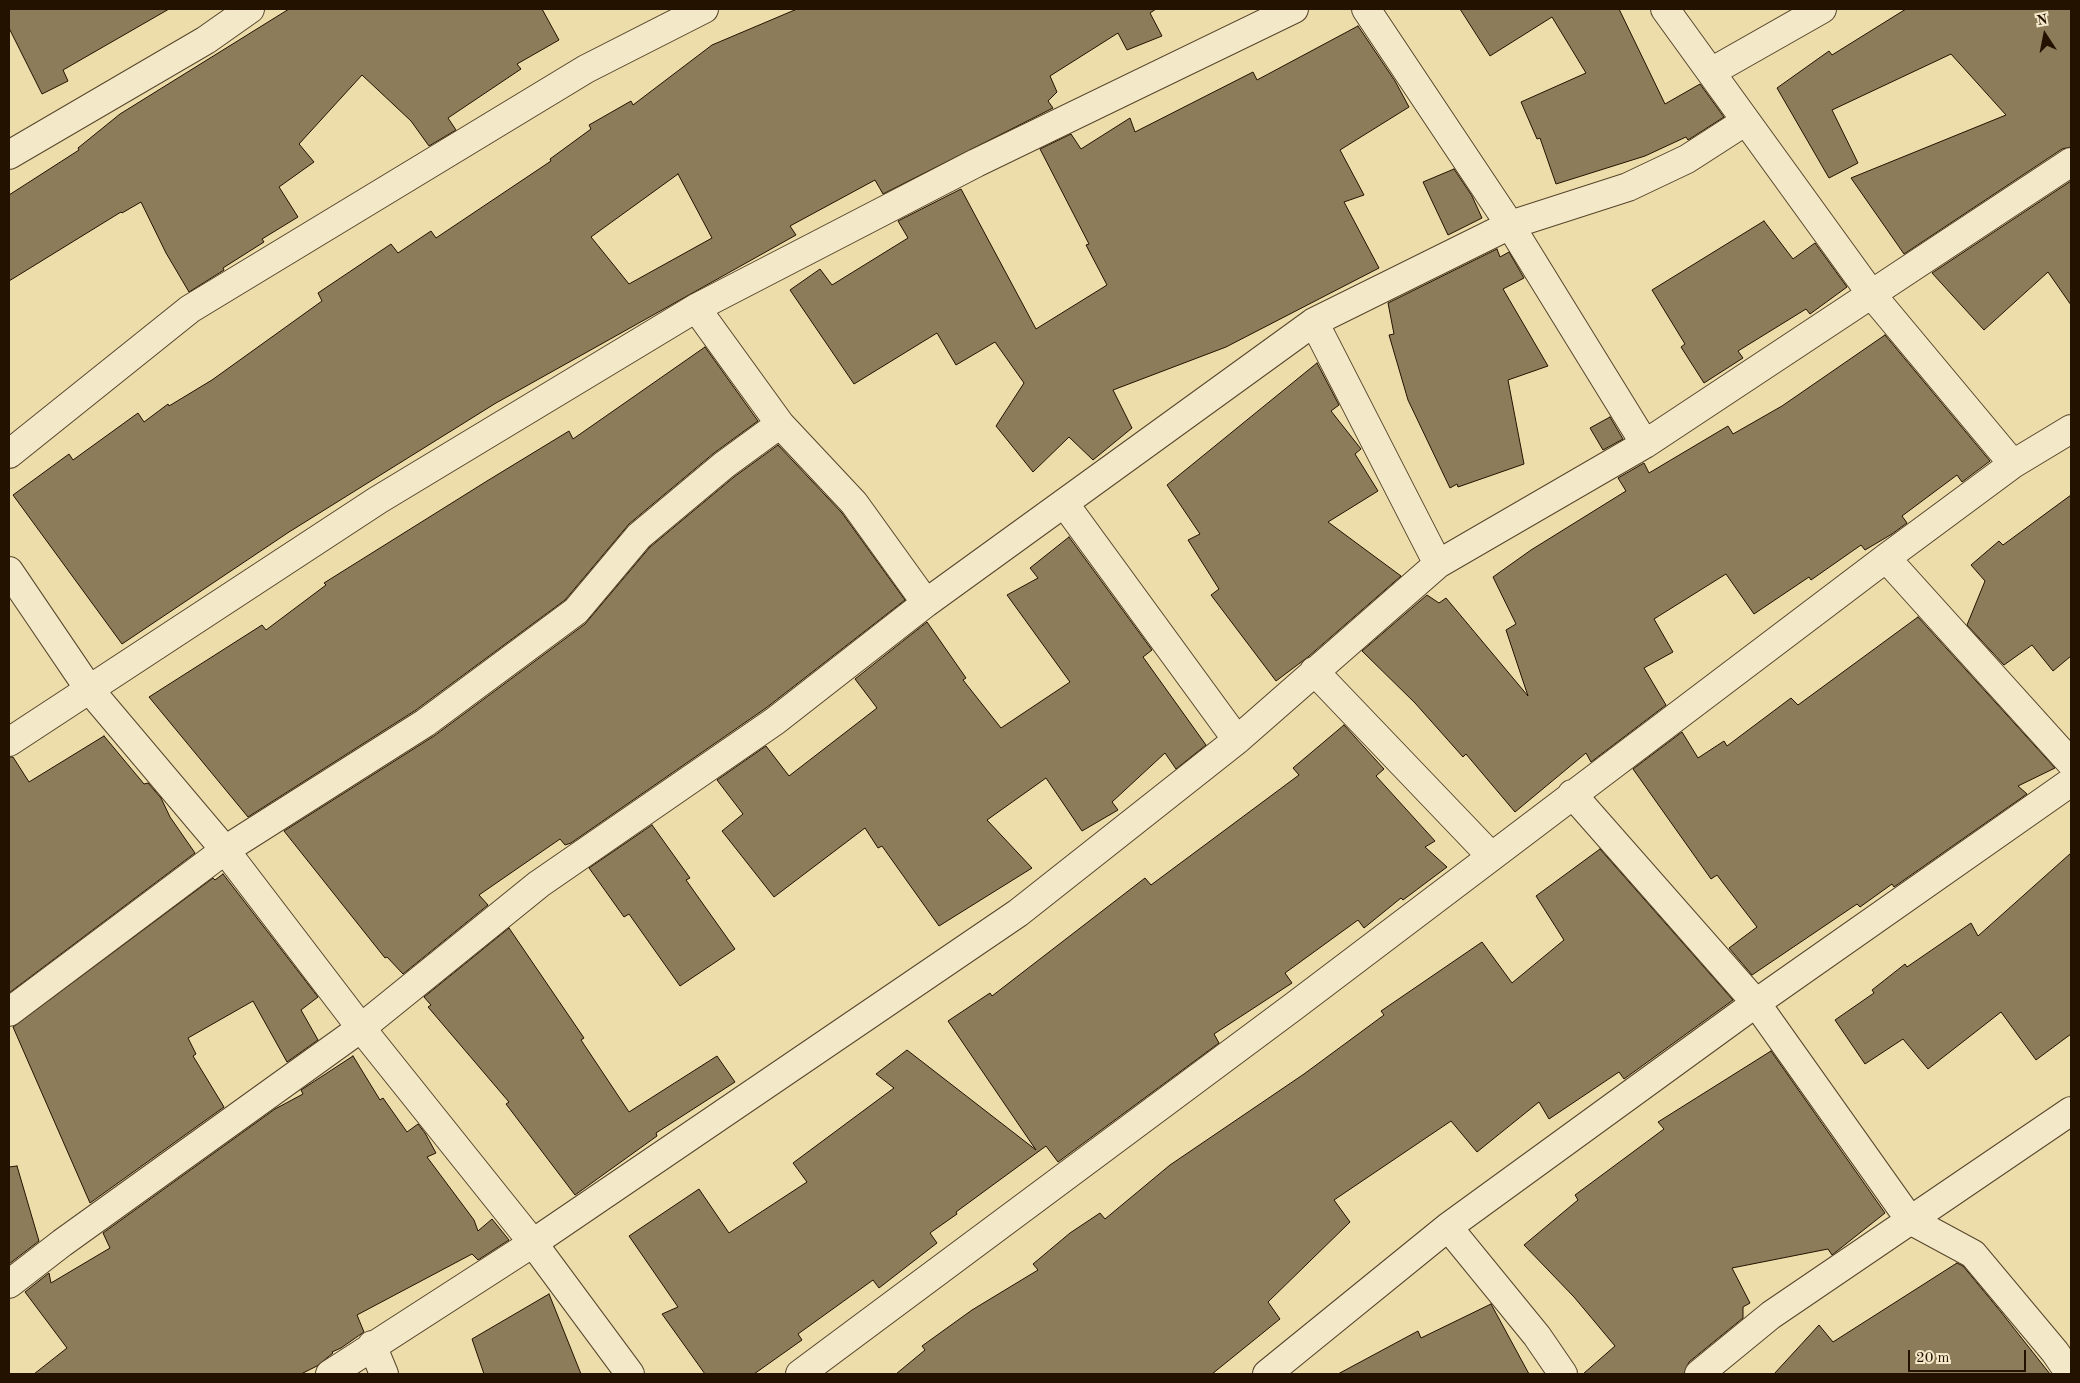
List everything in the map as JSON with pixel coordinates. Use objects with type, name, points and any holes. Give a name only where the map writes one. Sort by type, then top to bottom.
[{"type":"street","points":[[9,155],[206,40],[250,9]]},
{"type":"street","points":[[9,454],[190,309],[586,69],[704,9]]},
{"type":"street","points":[[9,742],[378,500],[696,308],[976,164],[1294,9]]},
{"type":"street","points":[[1366,9],[1510,225],[1646,444]]},
{"type":"street","points":[[1665,9],[1872,295],[2013,464]]},
{"type":"street","points":[[1711,72],[1822,9]]},
{"type":"street","points":[[9,1284],[62,1243],[361,1028],[539,884],[775,721],[926,603],[1314,322],[1510,225],[1628,187],[1687,160],[1746,121]]},
{"type":"street","points":[[330,1374],[372,1345],[533,1243],[1018,913],[1237,740],[1438,564],[1646,444],[2071,162]]},
{"type":"street","points":[[696,308],[780,424],[854,503],[926,603]]},
{"type":"street","points":[[1314,322],[1438,564]]},
{"type":"street","points":[[9,1012],[225,850],[425,723],[576,611],[639,536],[724,465],[780,424]]},
{"type":"street","points":[[800,1374],[1292,1007],[1886,558],[2013,464],[2071,429]]},
{"type":"street","points":[[1064,503],[1237,740]]},
{"type":"street","points":[[1886,558],[2071,763]]},
{"type":"street","points":[[9,571],[90,689],[225,850],[361,1028],[533,1243],[630,1374]]},
{"type":"street","points":[[1314,671],[1491,856]]},
{"type":"street","points":[[1267,1374],[1448,1227],[1756,1003],[2071,782]]},
{"type":"street","points":[[1572,794],[1756,1003],[1910,1220],[1973,1254],[2055,1352],[2070,1374]]},
{"type":"street","points":[[1699,1374],[1771,1315],[2071,1111]]},
{"type":"street","points":[[1448,1227],[1537,1336],[1563,1374]]},
{"type":"street","points":[[372,1345],[384,1374]]},
{"type":"building","points":[[9,9],[169,9],[63,70],[68,81],[42,94],[9,28]]},
{"type":"building","points":[[289,9],[542,9],[559,40],[517,64],[521,69],[448,118],[456,130],[429,146],[411,121],[362,75],[299,144],[314,162],[279,187],[298,217],[262,239],[264,242],[189,292],[166,253],[141,202],[121,212],[9,281],[9,195],[79,150],[78,148],[120,114]]},
{"type":"building","points":[[797,9],[1156,9],[1150,13],[1162,36],[1127,50],[1118,33],[1050,76],[1057,92],[1048,101],[1053,108],[883,194],[875,180],[790,226],[796,235],[496,403],[289,532],[122,644],[13,495],[69,454],[73,460],[138,413],[144,422],[168,404],[169,406],[212,380],[322,301],[318,293],[391,244],[398,253],[431,231],[436,238],[551,161],[550,159],[591,129],[589,125],[631,101],[633,105],[712,45]],"holes":[[[678,174],[712,238],[629,284],[591,237]]]},
{"type":"building","points":[[1460,9],[1619,9],[1665,104],[1700,84],[1724,117],[1688,140],[1686,137],[1645,156],[1556,184],[1540,138],[1537,139],[1521,102],[1586,73],[1552,17],[1490,56]]},
{"type":"building","points":[[1906,9],[2071,9],[2071,147],[2062,149],[1904,254],[1851,178],[2006,115],[1951,54],[1832,110],[1858,163],[1829,178],[1777,88],[1829,51],[1832,55]]},
{"type":"building","points":[[1358,26],[1395,81],[1409,107],[1340,150],[1364,195],[1344,202],[1379,268],[1226,347],[1113,390],[1132,428],[1093,460],[1069,437],[1033,472],[996,426],[1024,383],[995,342],[956,365],[937,333],[854,384],[790,290],[820,269],[832,285],[908,238],[898,221],[961,189],[1036,329],[1107,285],[1086,245],[1089,244],[1040,149],[1071,134],[1081,149],[1130,118],[1135,132],[1253,72],[1257,80]]},
{"type":"building","points":[[1454,169],[1472,196],[1482,218],[1448,235],[1423,182]]},
{"type":"building","points":[[2071,181],[2071,305],[2048,272],[1984,330],[1932,273]]},
{"type":"building","points":[[1764,221],[1793,259],[1815,243],[1847,287],[1810,314],[1806,309],[1738,351],[1743,358],[1704,383],[1681,347],[1685,344],[1652,290]]},
{"type":"building","points":[[1497,249],[1500,257],[1509,252],[1524,278],[1503,289],[1548,366],[1508,380],[1524,464],[1458,487],[1457,484],[1450,488],[1408,400],[1389,335],[1394,334],[1388,303]]},
{"type":"building","points":[[1885,335],[1990,461],[1962,482],[1957,475],[1902,516],[1907,523],[1892,534],[1865,550],[1861,545],[1811,580],[1809,577],[1754,614],[1726,574],[1654,619],[1673,652],[1644,668],[1666,705],[1591,762],[1586,753],[1515,812],[1466,754],[1463,757],[1415,703],[1362,651],[1427,595],[1439,603],[1446,598],[1528,696],[1506,630],[1516,624],[1493,577],[1531,550],[1626,491],[1618,478],[1644,463],[1649,473],[1728,426],[1733,434],[1782,406]]},
{"type":"building","points":[[705,347],[758,421],[714,453],[629,524],[565,600],[416,710],[248,817],[149,697],[262,625],[266,630],[326,585],[324,583],[569,431],[573,439]]},
{"type":"building","points":[[1317,363],[1339,405],[1331,411],[1361,449],[1355,454],[1378,491],[1328,522],[1401,576],[1308,657],[1276,681],[1211,595],[1219,589],[1188,540],[1200,534],[1167,485]]},
{"type":"building","points":[[1610,417],[1623,439],[1603,450],[1590,428]]},
{"type":"building","points":[[778,445],[842,513],[905,600],[766,708],[571,843],[565,845],[560,839],[479,895],[488,905],[403,974],[387,957],[385,958],[284,831],[434,736],[585,624],[650,547],[734,477]]},
{"type":"building","points":[[2071,495],[2071,656],[2053,671],[2032,645],[2004,665],[1967,625],[1985,581],[1971,565],[1999,541],[2003,545]]},
{"type":"building","points":[[1069,537],[1152,650],[1143,657],[1206,745],[1176,769],[1165,753],[1112,802],[1118,810],[1082,831],[1046,778],[987,820],[1032,868],[939,926],[882,846],[878,848],[865,828],[774,897],[722,831],[743,814],[717,780],[766,746],[789,776],[877,708],[855,679],[927,622],[966,678],[963,680],[1001,728],[1070,682],[1007,595],[1038,578],[1030,568]]},
{"type":"building","points":[[1918,617],[2055,768],[2018,786],[2027,794],[1894,887],[1892,884],[1860,907],[1857,904],[1752,975],[1729,948],[1757,927],[1717,875],[1711,879],[1633,769],[1682,732],[1698,758],[1724,741],[1727,746],[1791,698],[1798,705]]},
{"type":"building","points":[[1344,725],[1384,769],[1376,776],[1435,841],[1425,847],[1447,867],[1403,900],[1401,898],[1364,928],[1358,920],[1285,973],[1292,983],[1214,1034],[1219,1043],[1058,1162],[1046,1146],[930,1233],[937,1243],[879,1288],[873,1280],[798,1334],[802,1340],[754,1374],[705,1374],[662,1314],[678,1307],[629,1236],[699,1189],[729,1233],[807,1182],[793,1163],[894,1088],[876,1074],[907,1050],[1036,1150],[948,1021],[990,993],[992,996],[1145,878],[1151,885],[1299,775],[1293,768]]},
{"type":"building","points":[[104,736],[144,784],[148,783],[161,798],[170,817],[195,853],[9,993],[9,757],[13,757],[29,782]]},
{"type":"building","points":[[652,825],[690,878],[686,880],[735,949],[680,986],[629,914],[624,917],[589,868]]},
{"type":"building","points":[[1600,849],[1733,1000],[1624,1079],[1619,1072],[1549,1119],[1539,1102],[1477,1152],[1451,1121],[1334,1200],[1350,1222],[1268,1302],[1280,1319],[1212,1374],[896,1374],[925,1350],[922,1346],[972,1310],[1038,1270],[1033,1264],[1070,1233],[1100,1213],[1105,1219],[1170,1165],[1304,1074],[1384,1015],[1381,1011],[1482,942],[1512,983],[1564,940],[1536,896]]},
{"type":"building","points":[[2071,853],[2071,1034],[2036,1060],[2001,1012],[1928,1069],[1903,1039],[1865,1064],[1835,1020],[1874,993],[1872,990],[1905,964],[1907,967],[1971,923],[1978,936]]},
{"type":"building","points":[[223,874],[318,997],[301,1010],[318,1040],[287,1062],[253,1001],[188,1038],[196,1054],[193,1056],[224,1107],[90,1203],[13,1027],[213,878],[215,880]]},
{"type":"building","points":[[509,928],[584,1038],[581,1040],[629,1112],[717,1056],[735,1082],[656,1133],[657,1136],[575,1195],[506,1104],[509,1102],[428,1007],[431,1005],[424,997]]},
{"type":"building","points":[[1771,1051],[1885,1213],[1832,1255],[1828,1249],[1732,1268],[1750,1303],[1743,1307],[1743,1318],[1689,1362],[1684,1374],[1583,1374],[1615,1346],[1574,1297],[1524,1245],[1578,1200],[1575,1195],[1664,1129],[1658,1122]]},
{"type":"building","points":[[353,1056],[380,1100],[383,1098],[407,1132],[418,1124],[425,1133],[436,1153],[427,1157],[474,1220],[478,1231],[492,1219],[509,1240],[478,1260],[472,1254],[357,1315],[364,1332],[332,1352],[317,1366],[301,1374],[34,1374],[67,1348],[25,1292],[49,1273],[51,1283],[110,1248],[103,1233],[275,1109],[303,1094],[301,1090]]},
{"type":"building","points":[[17,1166],[39,1241],[9,1264],[9,1167]]},
{"type":"building","points":[[1957,1263],[1963,1266],[2050,1374],[1774,1374],[1819,1325],[1833,1342]]},
{"type":"building","points":[[549,1294],[581,1374],[484,1374],[472,1339]]},
{"type":"building","points":[[1491,1304],[1529,1374],[1338,1374],[1418,1331],[1421,1338]]}]
